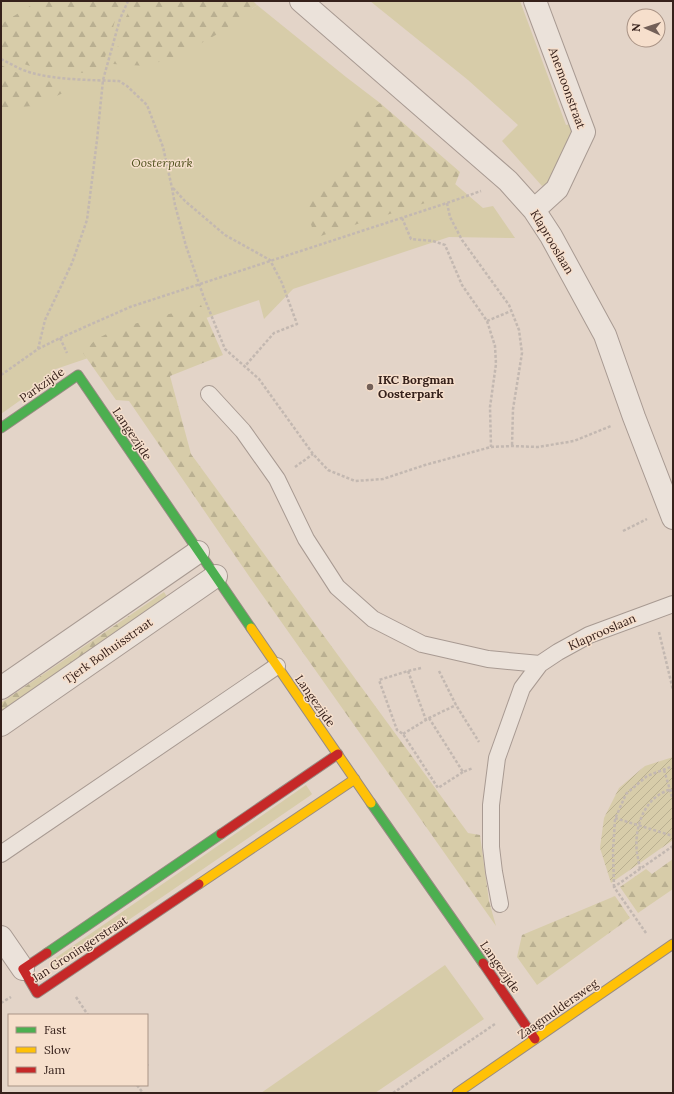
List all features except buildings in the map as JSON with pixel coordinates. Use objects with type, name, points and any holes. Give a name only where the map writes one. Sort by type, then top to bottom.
[{"type":"street","name":"Klaprooslaan","points":[[301,1],[508,181],[534,210],[551,236],[605,335],[634,417],[672,511]]},
{"type":"street","name":"Anemoonstraat","points":[[534,210],[557,189],[584,132],[535,1]]},
{"type":"street","name":"Parkzijde","points":[[1,428],[78,375]]},
{"type":"street","name":"Langezijde","points":[[78,375],[198,552],[535,1039]]},
{"type":"street","points":[[1,688],[198,552]]},
{"type":"street","name":"Tjerk Bolhuisstraat","points":[[1,725],[216,576]]},
{"type":"street","name":"Jan Groningerstraat","points":[[338,754],[23,969],[37,993],[355,779]]},
{"type":"street","points":[[1,937],[23,969]]},
{"type":"street","name":"Zaagmuldersweg","points":[[456,1093],[673,944]]},
{"type":"lane","points":[[209,394],[243,431],[278,479],[306,539],[337,587],[373,619],[422,644],[488,659],[540,664]]},
{"type":"lane","name":"Klaprooslaan","points":[[500,904],[494,872],[492,847],[491,805],[494,759],[522,688],[540,664],[558,652],[590,635],[673,604]]},
{"type":"lane","points":[[1,854],[277,666]]},
{"type":"path","points":[[38,349],[45,320],[72,263],[86,220],[97,140],[103,80],[120,18],[128,1]]},
{"type":"path","points":[[1,59],[13,66],[32,73],[61,78],[119,81],[147,105],[163,147],[178,219],[186,246],[199,284],[225,349],[259,379],[313,454],[328,470],[355,480],[383,479],[425,465],[491,447],[538,447],[574,442],[634,417]]},
{"type":"path","points":[[1,375],[38,349],[130,307],[447,203],[508,181]]},
{"type":"path","points":[[172,188],[184,201],[225,235],[270,260],[282,283],[298,324],[274,333],[245,366]]},
{"type":"path","points":[[447,203],[450,217],[462,240],[509,305],[519,330],[522,353],[513,409],[512,446]]},
{"type":"path","points":[[402,218],[411,239],[433,241],[445,245],[462,285],[487,320],[495,346],[496,364],[490,407],[491,447]]},
{"type":"path","points":[[487,320],[511,311]]},
{"type":"path","points":[[654,610],[673,690]]},
{"type":"path","points":[[422,668],[378,680],[397,730],[403,734],[438,788],[463,772],[494,759],[456,705],[436,664]]},
{"type":"path","points":[[408,671],[426,720]]},
{"type":"path","points":[[403,734],[429,718],[456,705]]},
{"type":"path","points":[[429,718],[463,772]]},
{"type":"path","points":[[659,953],[614,887],[613,851],[615,818],[626,794],[647,776],[673,766]]},
{"type":"path","points":[[664,770],[672,790],[673,800]]},
{"type":"path","points":[[640,868],[637,852],[637,835],[641,816],[650,802],[665,791],[672,790]]},
{"type":"path","points":[[615,818],[673,836]]},
{"type":"path","points":[[614,887],[673,846]]},
{"type":"path","points":[[393,1093],[498,1022]]},
{"type":"green space","name":"Oosterpark","points":[[1,1],[242,1],[252,9],[257,5],[380,103],[370,111],[483,208],[493,206],[515,238],[449,237],[293,289],[264,319],[259,300],[50,371],[53,377],[1,414]]},
{"type":"green space","points":[[38,1],[123,1],[117,13],[101,72],[84,73],[54,71],[18,62],[1,53],[1,24]]},
{"type":"green space","points":[[134,1],[253,1],[257,5],[221,32],[182,54],[147,66],[113,64],[126,17]]},
{"type":"green space","points":[[370,1],[520,1],[566,125],[574,123],[574,136],[553,181],[542,186],[502,141],[518,125],[468,80]]},
{"type":"green space","points":[[1,65],[25,75],[68,83],[63,93],[35,106],[1,108]]},
{"type":"green space","points":[[380,103],[460,172],[451,195],[315,238],[305,203],[316,189],[344,168],[351,155],[353,122]]},
{"type":"green space","points":[[201,305],[223,355],[170,376],[191,454],[468,833],[480,835],[489,901],[496,926],[251,579],[129,401],[116,400],[83,353],[95,340],[116,329]]},
{"type":"green space","points":[[164,592],[169,600],[1,716],[1,703]]},
{"type":"green space","points":[[673,757],[673,840],[611,883],[600,848],[604,818],[619,788],[645,766]]},
{"type":"green space","points":[[306,785],[312,794],[311,795],[57,969],[51,961]]},
{"type":"green space","points":[[673,859],[673,889],[638,913],[620,887],[646,869],[652,874]]},
{"type":"green space","points":[[615,896],[630,918],[537,985],[517,957],[522,935]]},
{"type":"green space","points":[[445,965],[484,1019],[375,1093],[261,1093]]},
{"type":"traffic: fast","points":[[1,428],[78,375],[251,628]]},
{"type":"traffic: fast","points":[[371,803],[483,963]]},
{"type":"traffic: fast","points":[[47,953],[221,834]]},
{"type":"traffic: slow","points":[[251,628],[371,803]]},
{"type":"traffic: slow","points":[[199,884],[355,779]]},
{"type":"traffic: slow","points":[[457,1093],[673,944]]},
{"type":"traffic: jam","points":[[221,834],[338,754]]},
{"type":"traffic: jam","points":[[47,953],[23,969],[37,993],[199,884]]},
{"type":"traffic: jam","points":[[483,963],[535,1039]]},
{"type":"place","name":"IKC Borgman Oosterpark","points":[[370,387]]}]
